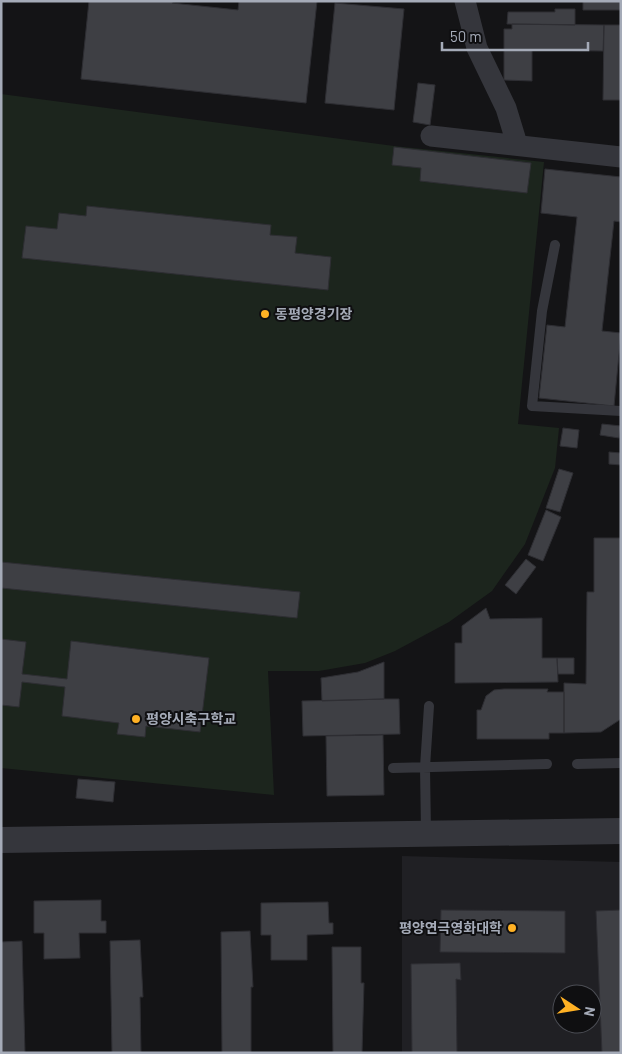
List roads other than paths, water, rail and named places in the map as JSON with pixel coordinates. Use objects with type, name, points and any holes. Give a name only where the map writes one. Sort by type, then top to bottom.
[{"type":"street","points":[[465,1],[478,48],[506,108],[517,144]]},
{"type":"street","points":[[431,136],[621,156]]},
{"type":"street","points":[[1,840],[426,833],[621,832]]},
{"type":"lane","points":[[556,245],[542,311],[532,406],[621,411]]},
{"type":"lane","points":[[426,833],[425,767],[429,706]]},
{"type":"lane","points":[[577,764],[621,763]]},
{"type":"lane","points":[[393,768],[547,764]]},
{"type":"place","name":"동평양경기장","points":[[265,314]]},
{"type":"place","name":"평양시축구학교","points":[[136,719]]},
{"type":"place","name":"평양연극영화대학","points":[[512,928]]}]
